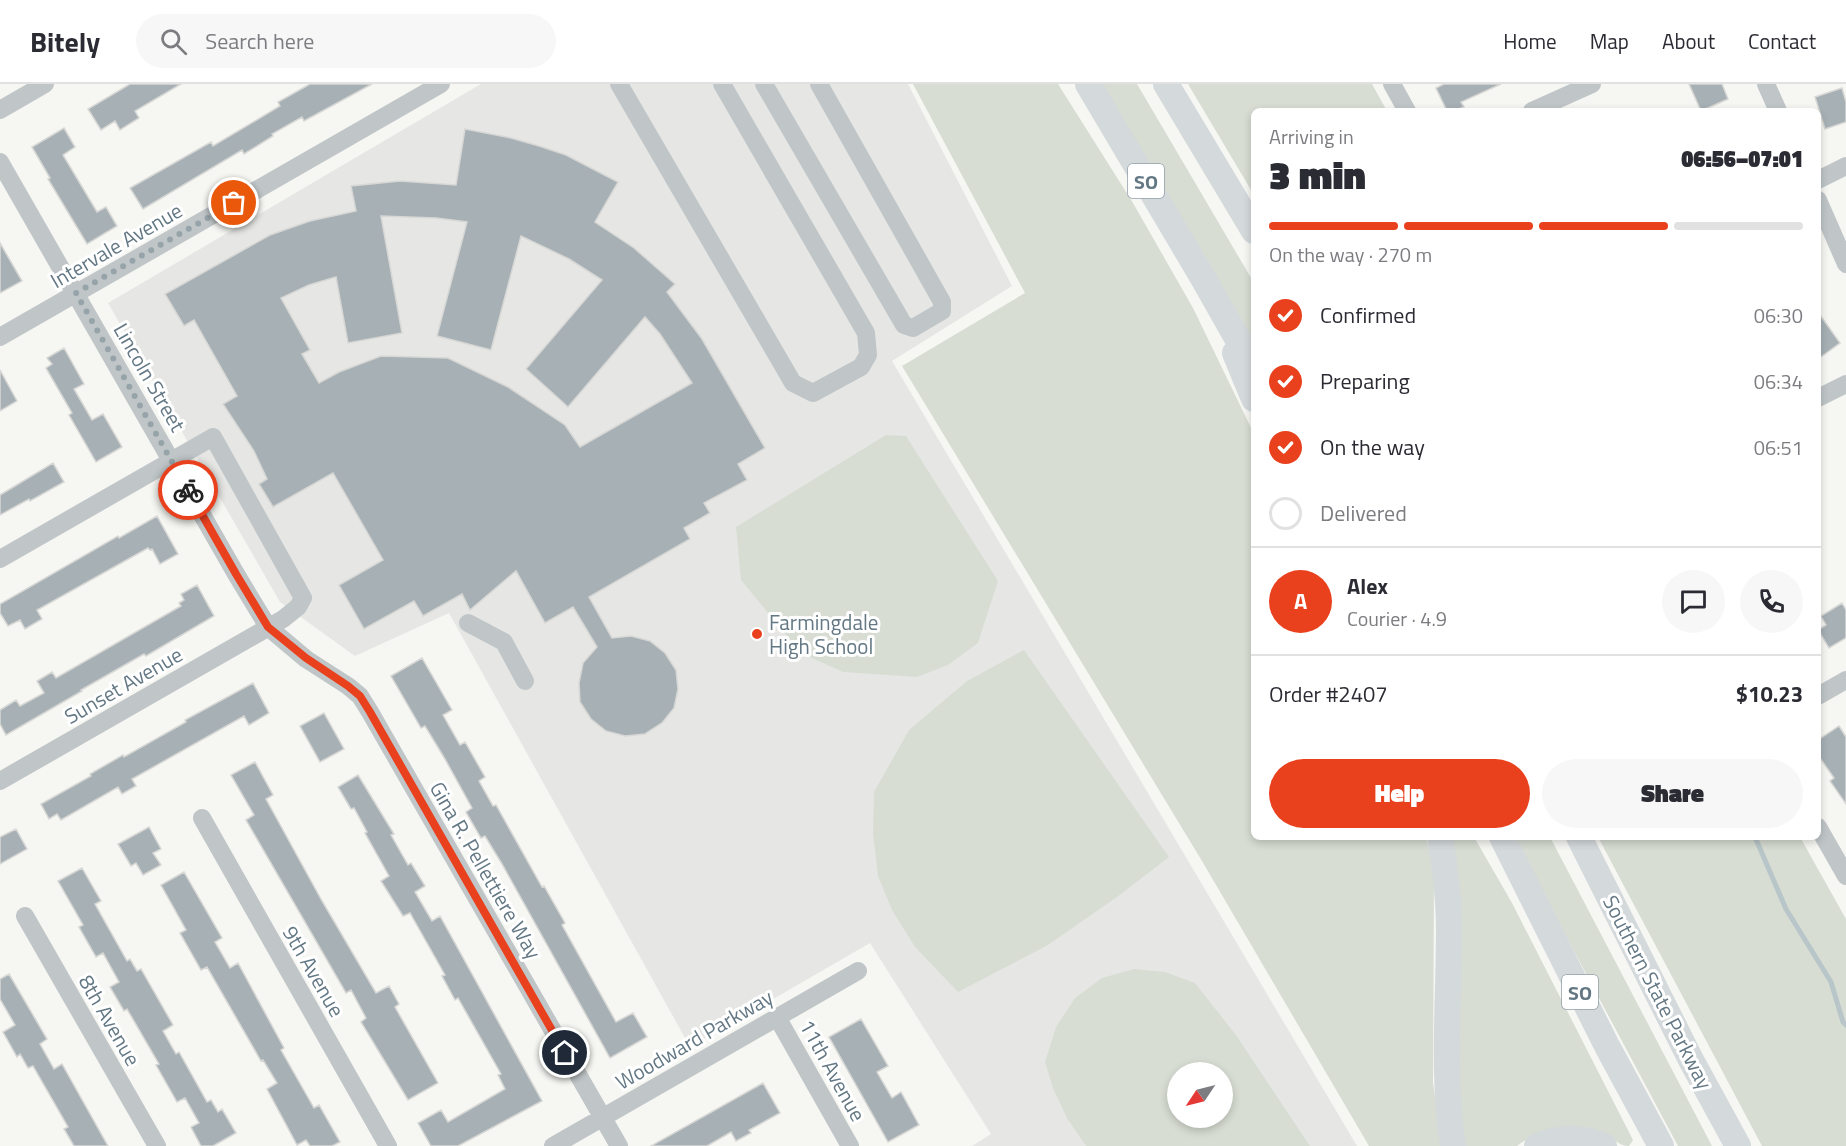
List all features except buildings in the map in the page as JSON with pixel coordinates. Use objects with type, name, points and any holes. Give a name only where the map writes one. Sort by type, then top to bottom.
[{"type":"highway","name":"SO","points":[[1088,84],[1251,363]]},
{"type":"highway","points":[[1166,84],[1251,226]]},
{"type":"highway","points":[[1203,278],[1251,392]]},
{"type":"highway","points":[[1440,840],[1448,895],[1445,1057],[1453,1146]]},
{"type":"highway","name":"SO","points":[[1504,840],[1607,1046],[1661,1146]]},
{"type":"highway","name":"Southern State Parkway","points":[[1581,840],[1691,1060],[1738,1146]]},
{"type":"highway","points":[[1537,1146],[1573,1138],[1604,1146]]},
{"type":"street","points":[[0,110],[45,84]]},
{"type":"street","name":"Intervale Avenue","points":[[0,337],[441,84]]},
{"type":"street","points":[[620,84],[793,383],[813,393],[861,367],[868,355],[866,333],[722,84]]},
{"type":"street","points":[[764,84],[904,325],[913,328],[942,311],[942,302],[819,84]]},
{"type":"street","points":[[1392,84],[1405,108]]},
{"type":"street","points":[[1539,108],[1592,84]]},
{"type":"street","points":[[1766,84],[1777,108]]},
{"type":"street","name":"Lincoln Street","points":[[0,162],[236,574],[268,627],[286,641]]},
{"type":"street","points":[[1821,178],[1846,166]]},
{"type":"street","points":[[1821,207],[1846,264]]},
{"type":"street","points":[[1821,396],[1846,384]]},
{"type":"street","name":"Sunset Avenue","points":[[0,781],[268,627],[298,607],[303,598],[213,437],[172,460]]},
{"type":"street","points":[[0,559],[172,460]]},
{"type":"street","points":[[468,623],[504,642],[525,681]]},
{"type":"street","name":"Gina R. Pellettiere Way","points":[[286,641],[360,696],[619,1146]]},
{"type":"street","points":[[1821,694],[1846,680]]},
{"type":"street","name":"9th Avenue","points":[[202,818],[388,1146]]},
{"type":"street","points":[[1821,832],[1846,876]]},
{"type":"street","name":"8th Avenue","points":[[25,916],[157,1146]]},
{"type":"street","name":"Woodward Parkway","points":[[553,1146],[858,970]]},
{"type":"street","name":"11th Avenue","points":[[777,1017],[850,1146]]},
{"type":"shaded area","name":"Farmingdale High School","points":[[481,84],[908,84],[1012,286],[892,361],[1357,1146],[972,1146],[991,1134],[870,943],[690,1047],[449,613],[355,656],[280,602],[108,303]]},
{"type":"shaded area","points":[[913,84],[1058,84],[1133,203],[1193,308],[1251,428],[1251,840],[1427,840],[1434,871],[1433,1083],[1443,1146],[1369,1146],[1202,861],[902,366],[1025,293]]},
{"type":"shaded area","points":[[1097,84],[1137,84],[1251,278],[1251,347]]},
{"type":"shaded area","points":[[1188,84],[1372,84],[1385,108],[1251,108],[1251,190]]},
{"type":"shaded area","points":[[886,435],[906,436],[998,581],[978,643],[948,665],[917,677],[843,672],[801,653],[741,580],[736,527]]},
{"type":"shaded area","points":[[1024,650],[1169,857],[1048,945],[958,992],[915,947],[892,910],[878,876],[873,833],[874,792],[909,730],[967,681]]},
{"type":"shaded area","points":[[1449,840],[1476,840],[1512,903],[1633,1140],[1629,1146],[1622,1145],[1594,1130],[1572,1128],[1536,1135],[1517,1146],[1465,1146],[1460,1110]]},
{"type":"shaded area","points":[[1515,840],[1552,840],[1712,1146],[1678,1146]]},
{"type":"shaded area","points":[[1600,840],[1802,840],[1846,919],[1846,1146],[1762,1146]]},
{"type":"shaded area","points":[[1134,969],[1165,972],[1195,983],[1236,1035],[1310,1146],[1086,1146],[1067,1118],[1053,1088],[1045,1062],[1056,1027],[1075,998],[1102,978]]},
{"type":"waterway","points":[[1756,840],[1786,909],[1831,982],[1843,1022],[1846,1025]]},
{"type":"way so far","points":[[188,490],[76,293],[234,203]]},
{"type":"place","name":"Farmingdale High School","points":[[757,634]]},
{"type":"route","points":[[188,490],[268,627],[306,658],[360,696],[565,1053]]}]
